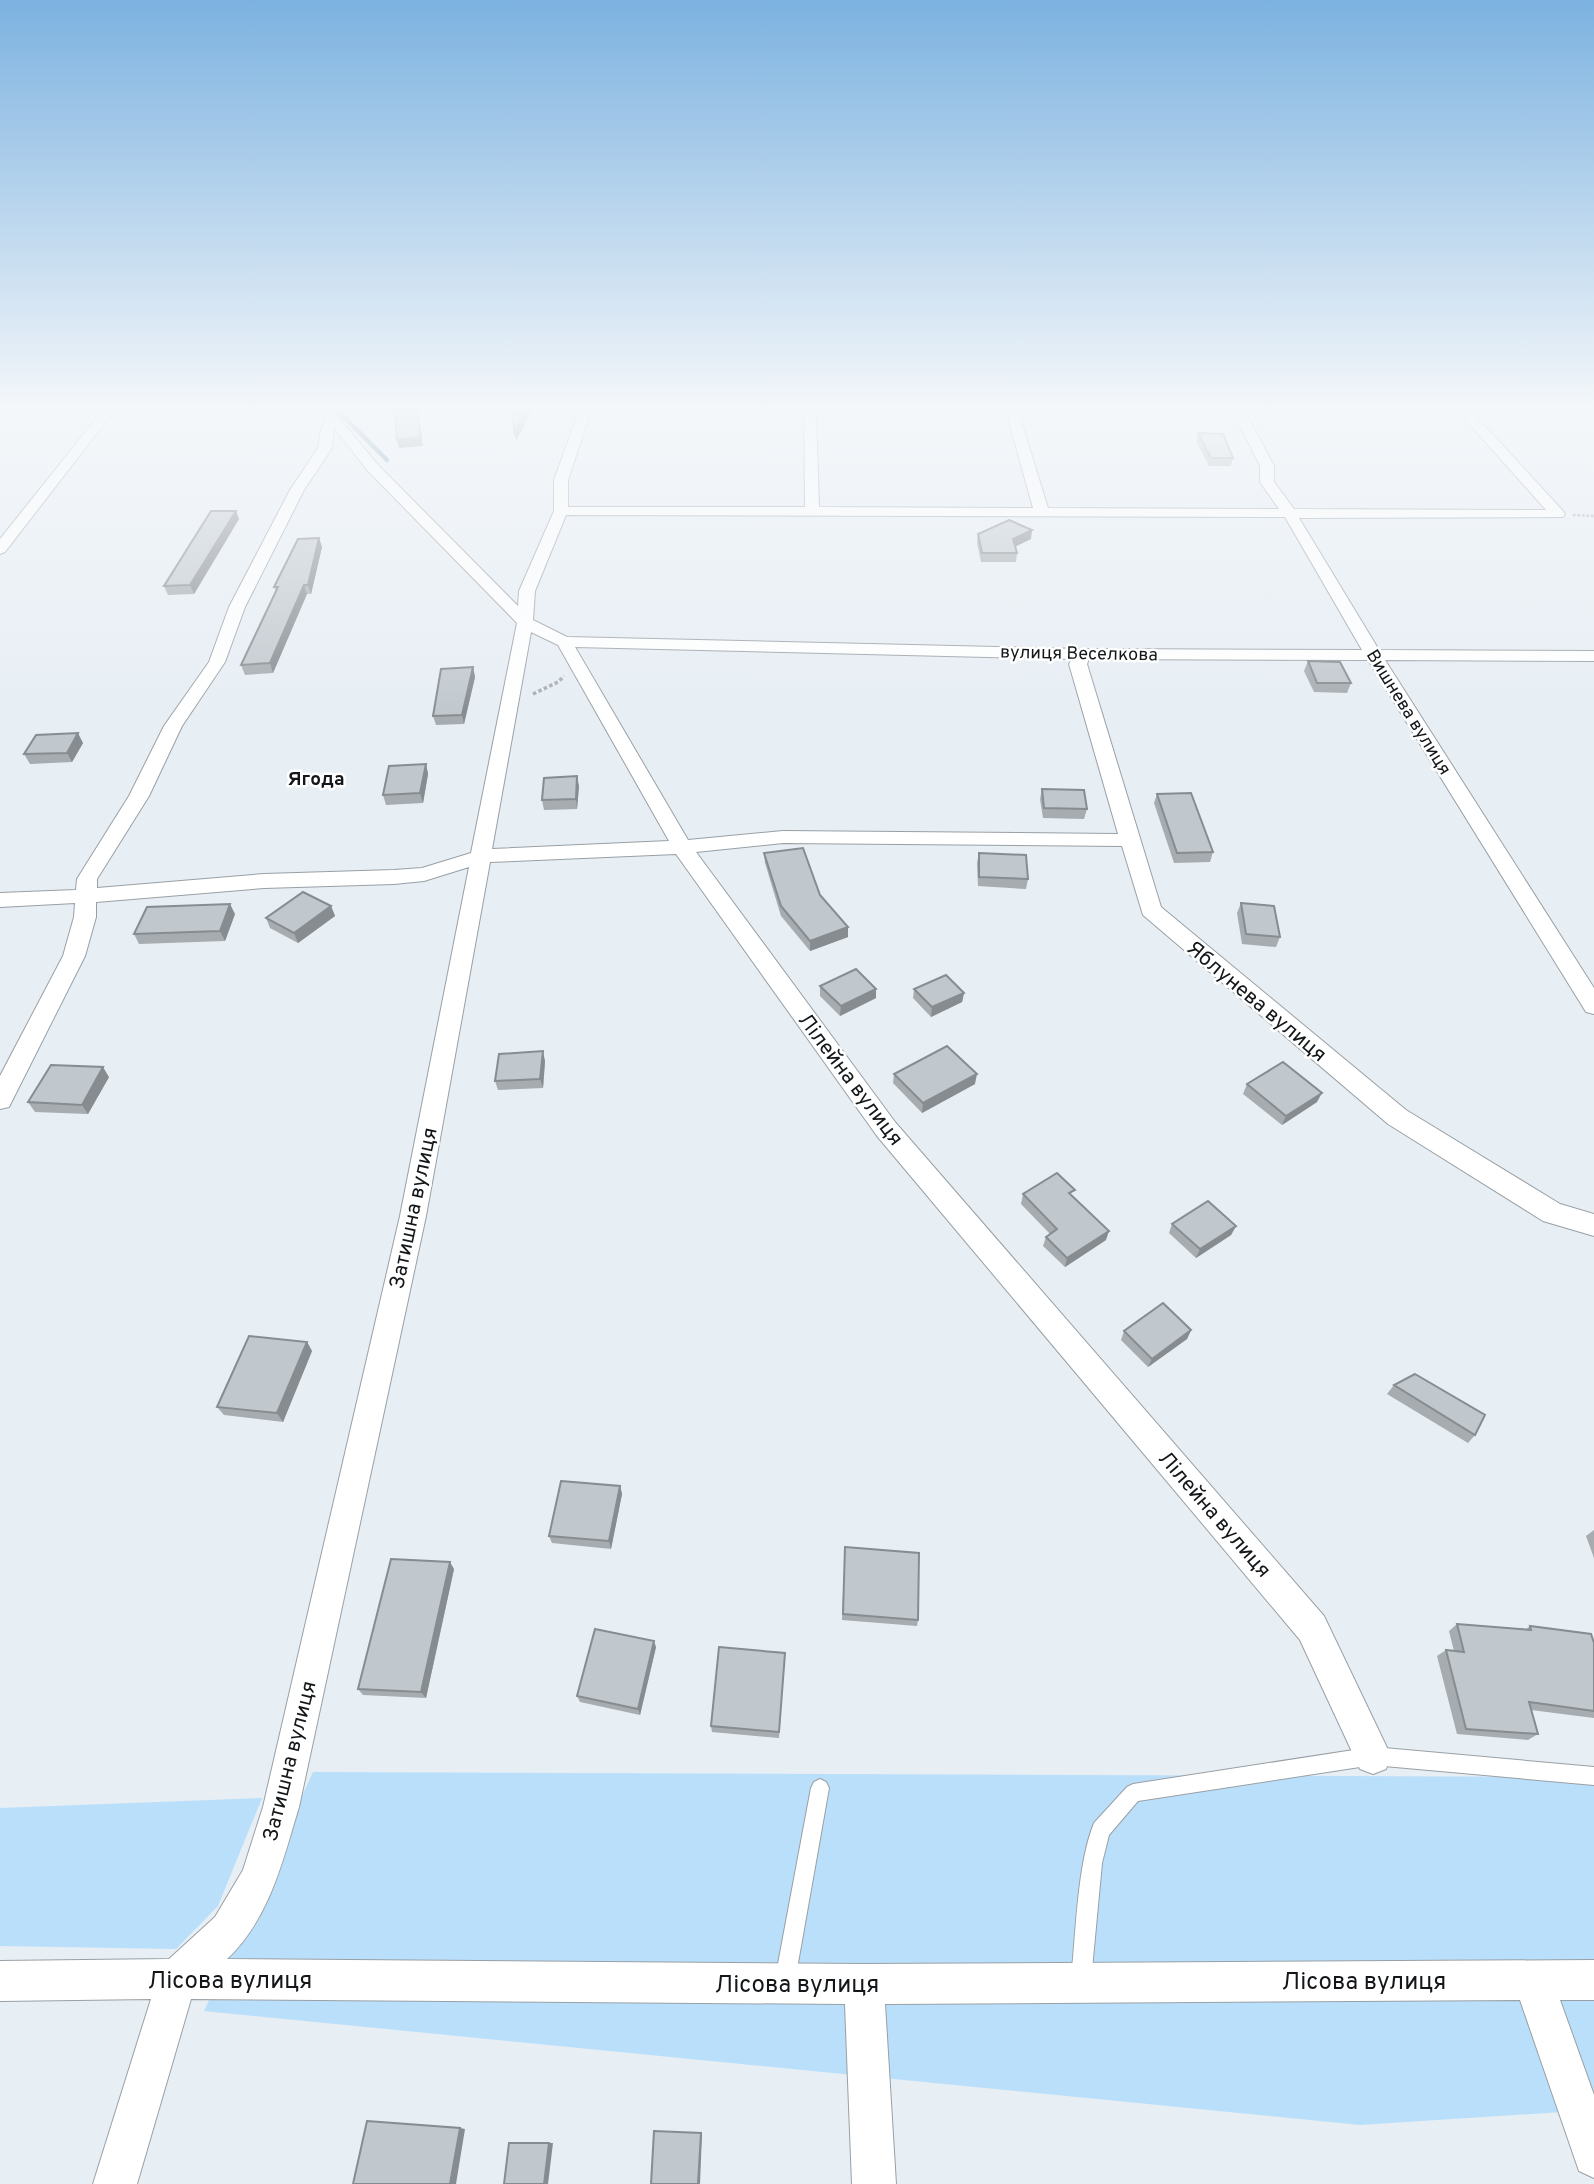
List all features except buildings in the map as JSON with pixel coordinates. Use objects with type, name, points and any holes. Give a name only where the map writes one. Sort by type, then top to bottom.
[{"type":"street","points":[[0,549],[28,513]]},
{"type":"street","points":[[0,1100],[74,956],[85,917],[87,879],[139,796],[173,726],[217,662],[237,607],[285,513]]},
{"type":"street","points":[[417,513],[525,622],[564,642]]},
{"type":"street","name":"Затишна вулиця","points":[[177,1979],[229,1931],[259,1878],[281,1807],[413,1216],[525,622],[527,591],[560,513]]},
{"type":"street","points":[[1024,513],[1557,513]]},
{"type":"street","name":"Вишнева вулиця","points":[[1290,514],[1373,655],[1594,1006]]},
{"type":"street","name":"вулиця Веселкова","points":[[564,642],[1083,654],[1594,656]]},
{"type":"street","name":"Лілейна вулиця","points":[[564,642],[682,846],[886,1129],[1312,1628],[1373,1756]]},
{"type":"street","name":"Яблунева вулиця","points":[[1083,654],[1078,664],[1151,911],[1397,1116],[1552,1213],[1594,1225]]},
{"type":"street","points":[[0,900],[86,896],[264,881],[424,874],[482,856],[682,846],[783,837],[1130,840]]},
{"type":"street","points":[[115,2184],[177,1979]]},
{"type":"street","name":"Лісова вулиця","points":[[0,1981],[177,1979],[864,1984],[1594,1980]]},
{"type":"street","points":[[1533,1980],[1594,2156]]},
{"type":"street","points":[[864,1984],[874,2184]]},
{"type":"lane","points":[[1080,1983],[1093,1863],[1101,1830],[1133,1794],[1373,1756],[1594,1776]]},
{"type":"lane","points":[[784,1984],[820,1788]]},
{"type":"shaded area","points":[[313,1772],[1594,1777],[1594,2110],[1360,2125],[204,2011]]},
{"type":"shaded area","points":[[262,1798],[218,1906],[176,1949],[0,1946],[0,1808]]},
{"type":"district","name":"Ягода","points":[[316,778]]}]
